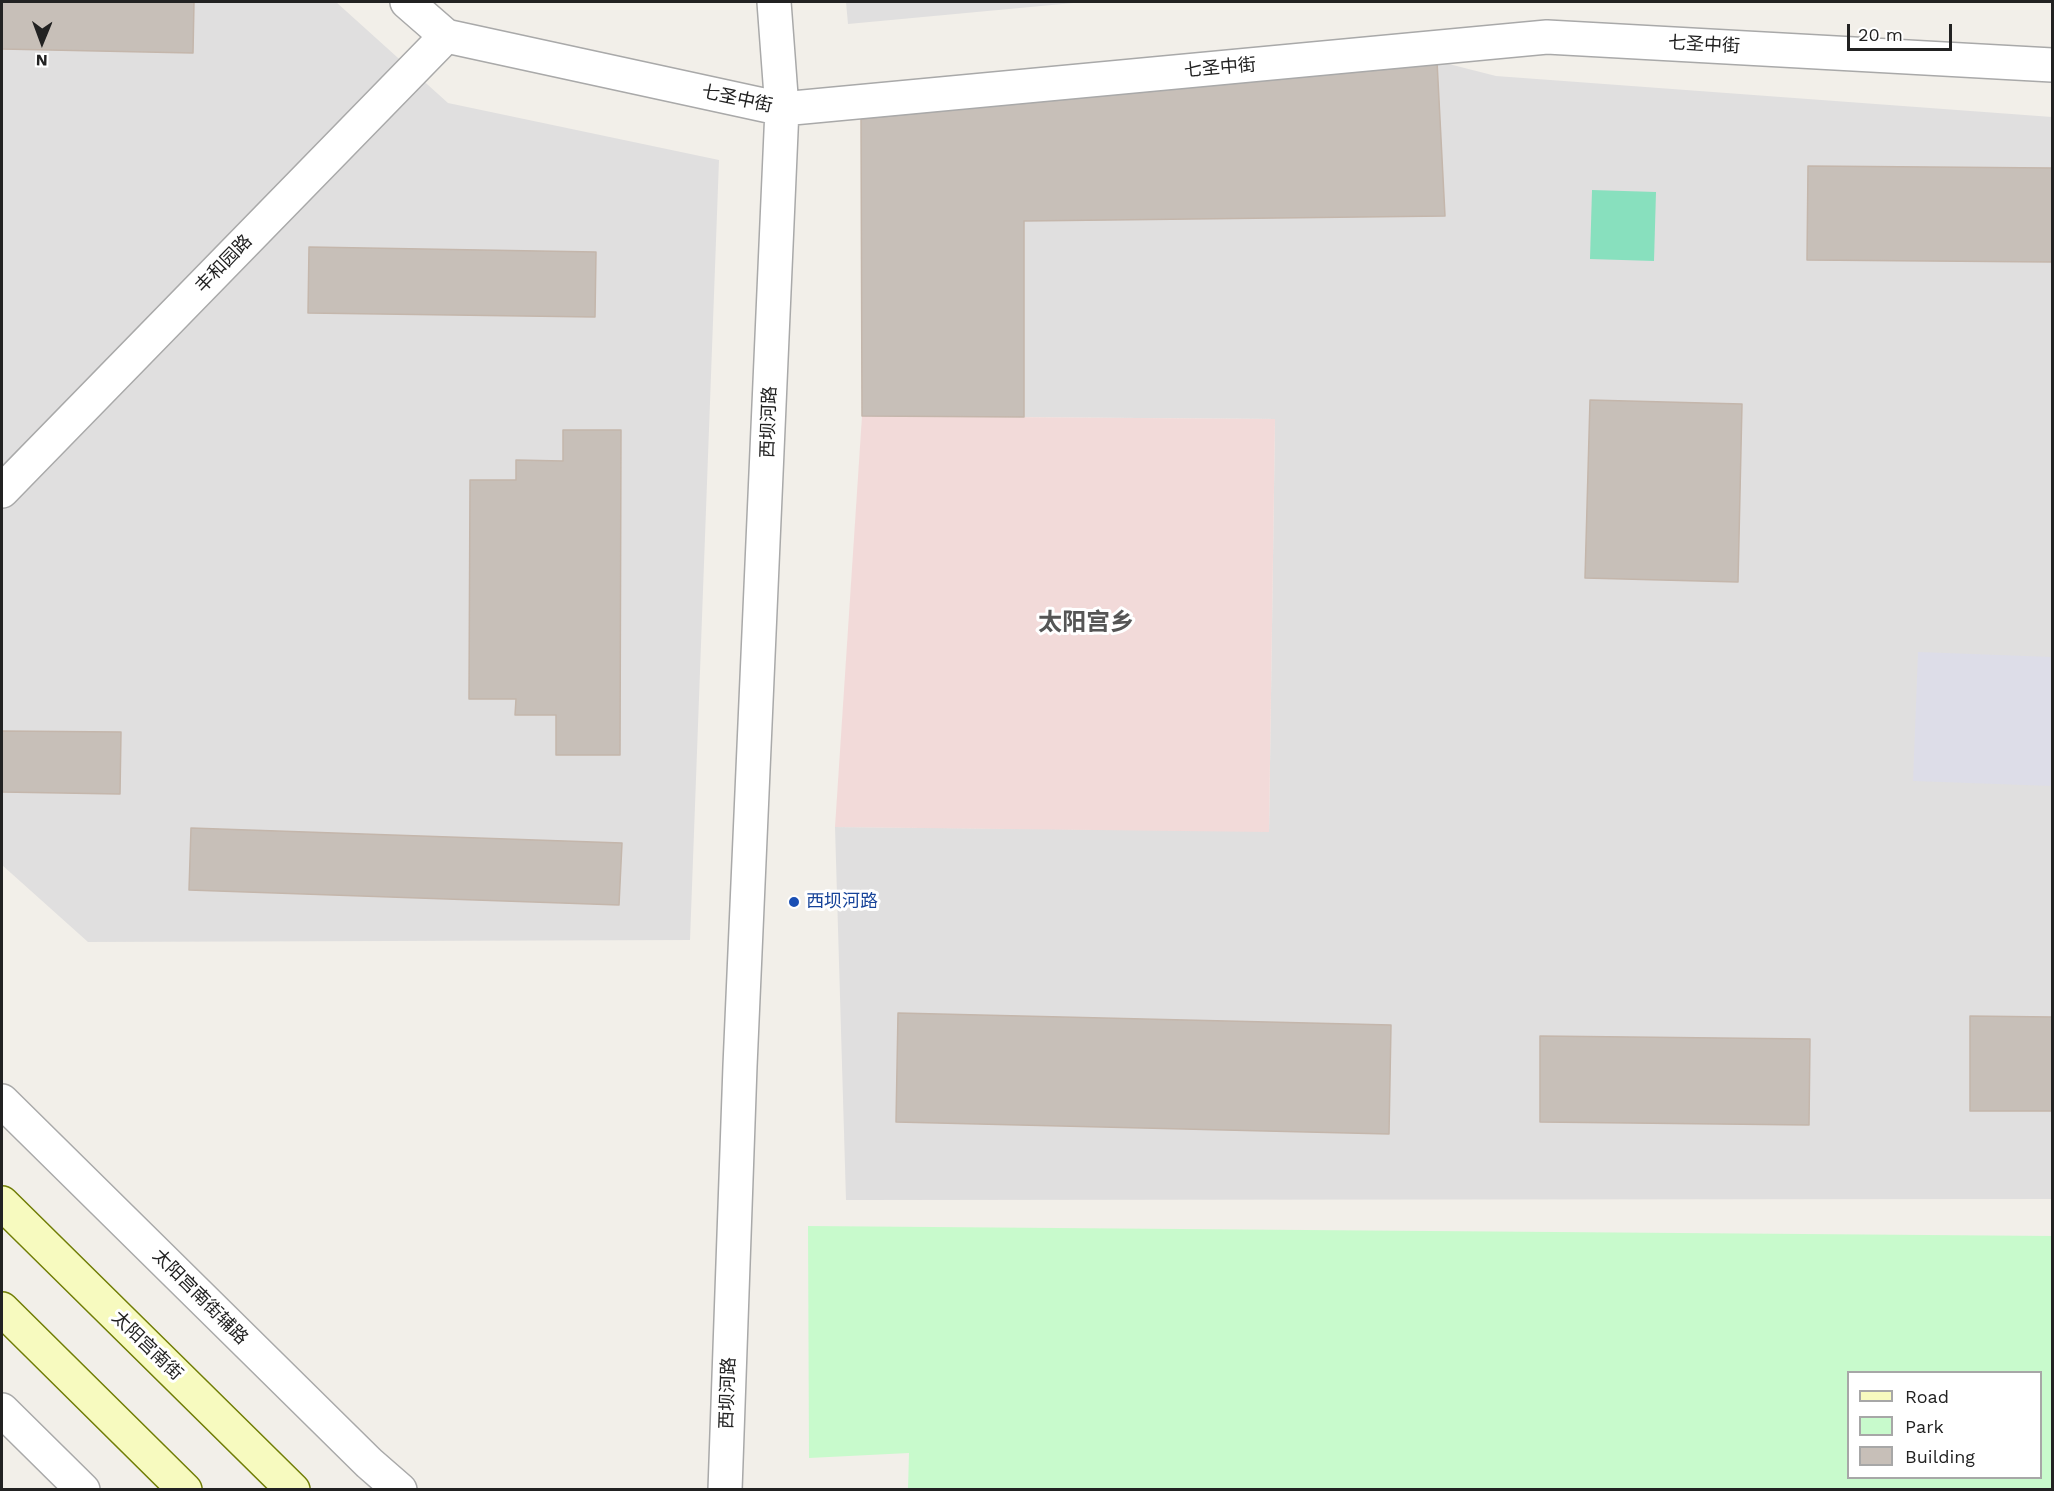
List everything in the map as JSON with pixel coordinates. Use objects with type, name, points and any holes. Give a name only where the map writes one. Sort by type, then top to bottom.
[{"type":"main road","name":"太阳宫南街","points":[[2,1203],[293,1490]]},
{"type":"main road","points":[[2,1309],[185,1490]]},
{"type":"street","name":"七圣中街","points":[[407,2],[446,36],[782,109],[1547,37],[2052,65]]},
{"type":"street","name":"西坝河路","points":[[725,1490],[740,1066],[782,109],[774,2]]},
{"type":"street","name":"丰和园路","points":[[2,491],[446,36]]},
{"type":"street","name":"太阳宫南街辅路","points":[[2,1101],[369,1463],[400,1490]]},
{"type":"street","points":[[2,1410],[83,1490]]},
{"type":"shaded area","points":[[2,2],[336,2],[448,103],[719,160],[690,940],[88,942],[2,865]]},
{"type":"shaded area","points":[[846,2],[1084,2],[848,24]]},
{"type":"shaded area","points":[[1437,61],[1496,76],[2052,117],[2052,1199],[846,1200],[835,827],[1269,831],[1275,419],[862,416],[861,119]]},
{"type":"shaded area","points":[[862,416],[1275,419],[1269,832],[835,827]]},
{"type":"shaded area","points":[[1918,652],[2052,657],[2052,786],[1913,781]]},
{"type":"green space","points":[[1592,190],[1656,192],[1654,261],[1590,259]]},
{"type":"green space","points":[[808,1226],[2052,1236],[2052,1489],[908,1489],[909,1453],[809,1458]]},
{"type":"building","points":[[2,2],[194,2],[193,53],[2,49]]},
{"type":"building","points":[[1437,61],[1445,216],[1024,221],[1024,417],[862,416],[861,119]]},
{"type":"building","points":[[1808,166],[2052,168],[2052,262],[1807,260]]},
{"type":"building","points":[[309,247],[596,252],[595,317],[308,313]]},
{"type":"building","points":[[1590,400],[1742,404],[1738,582],[1585,578]]},
{"type":"building","points":[[563,430],[621,430],[620,755],[556,755],[556,715],[515,715],[516,699],[469,699],[470,480],[516,480],[516,460],[563,461]]},
{"type":"building","points":[[2,731],[121,732],[120,794],[2,792]]},
{"type":"building","points":[[191,828],[622,843],[619,905],[189,890]]},
{"type":"building","points":[[898,1013],[1391,1025],[1389,1134],[896,1122]]},
{"type":"building","points":[[1970,1016],[2052,1017],[2052,1111],[1970,1111]]},
{"type":"building","points":[[1540,1036],[1810,1039],[1809,1125],[1540,1122]]},
{"type":"place","name":"西坝河路","points":[[794,902]]},
{"type":"district","name":"太阳宫乡","points":[[1086,623]]}]
